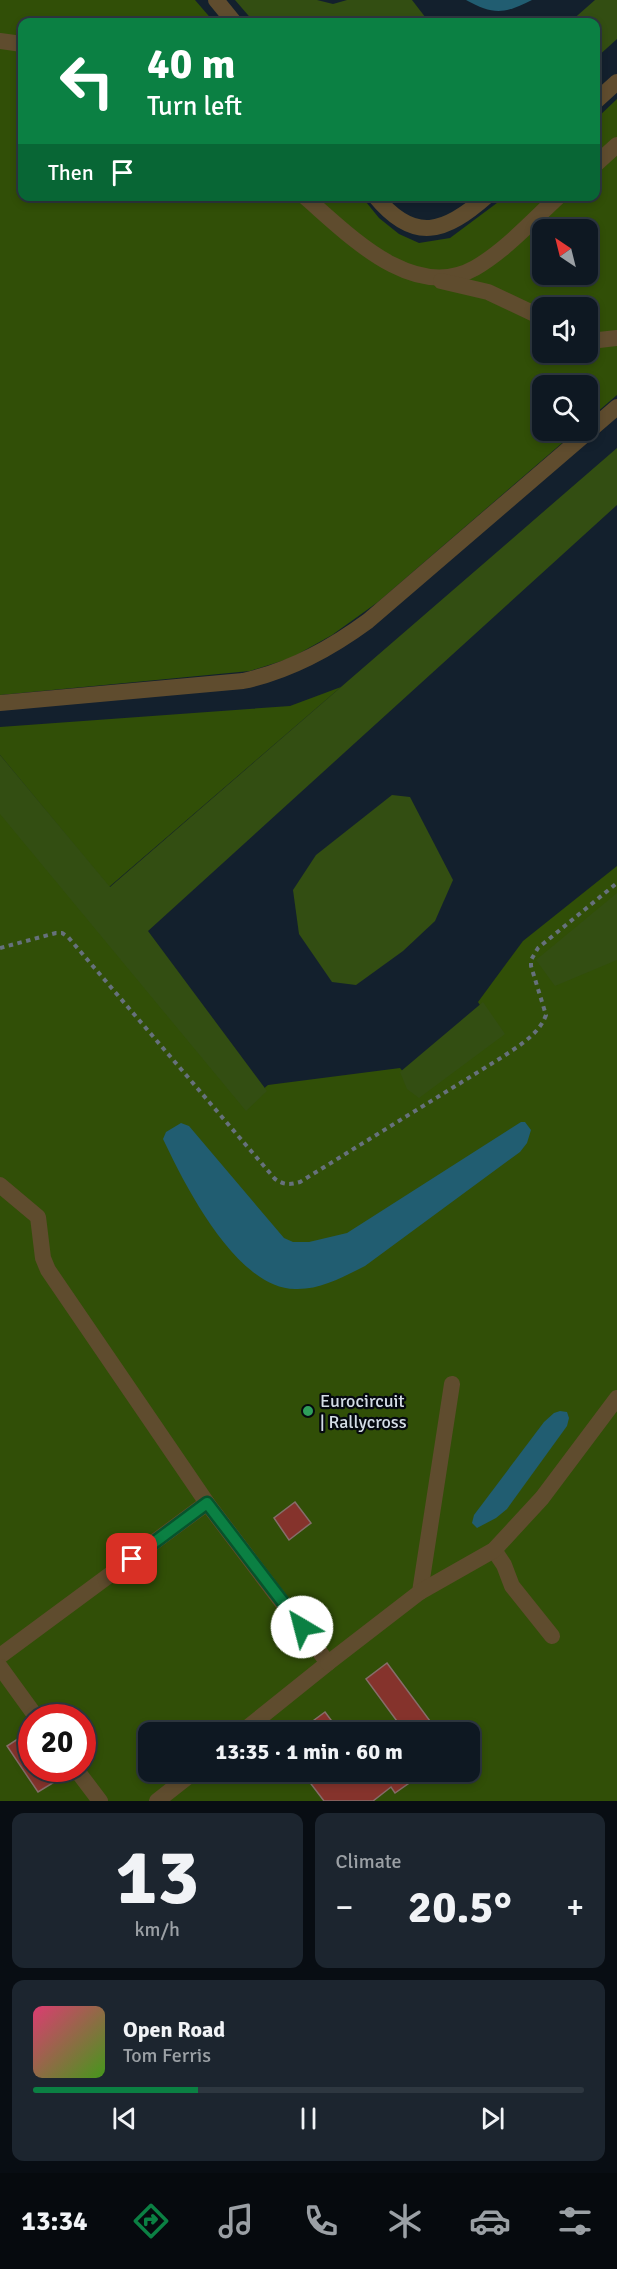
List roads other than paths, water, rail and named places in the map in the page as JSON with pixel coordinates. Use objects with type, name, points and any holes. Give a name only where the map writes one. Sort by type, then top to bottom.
[{"type":"lane","points":[[216,0],[231,18]]},
{"type":"lane","points":[[0,41],[18,43]]},
{"type":"lane","points":[[600,97],[617,82]]},
{"type":"lane","points":[[600,160],[617,145]]},
{"type":"lane","points":[[310,201],[374,253],[404,271],[488,292],[532,313]]},
{"type":"lane","points":[[380,201],[397,218],[409,225],[422,228],[451,223],[481,201]]},
{"type":"lane","points":[[428,278],[446,278],[475,268],[499,250],[553,201]]},
{"type":"lane","points":[[598,340],[617,338]]},
{"type":"lane","points":[[0,703],[243,681],[266,676],[313,656],[368,621],[617,407]]},
{"type":"lane","points":[[0,1185],[38,1217],[43,1258],[48,1270],[207,1503],[328,1663]]},
{"type":"lane","points":[[420,1592],[452,1384]]},
{"type":"lane","points":[[254,1722],[420,1592],[495,1550],[536,1506],[617,1398]]},
{"type":"lane","points":[[0,1656],[207,1503]]},
{"type":"lane","points":[[495,1550],[512,1586],[552,1636]]},
{"type":"lane","points":[[0,1667],[27,1704]]},
{"type":"lane","points":[[86,1782],[100,1801]]},
{"type":"lane","points":[[157,1801],[181,1782]]},
{"type":"water","points":[[466,0],[532,0],[514,8],[499,11],[484,8]]},
{"type":"water","points":[[521,1122],[525,1122],[531,1130],[527,1143],[520,1152],[365,1266],[331,1282],[304,1289],[273,1284],[253,1272],[233,1253],[199,1206],[163,1139],[166,1132],[181,1123],[189,1126],[284,1238],[293,1242],[309,1242],[347,1233]]},
{"type":"water","points":[[560,1411],[567,1412],[569,1418],[567,1426],[507,1509],[477,1528],[472,1523],[474,1515],[544,1422]]},
{"type":"place","name":"Eurocircuit | Rallycross","points":[[308,1411]]}]
